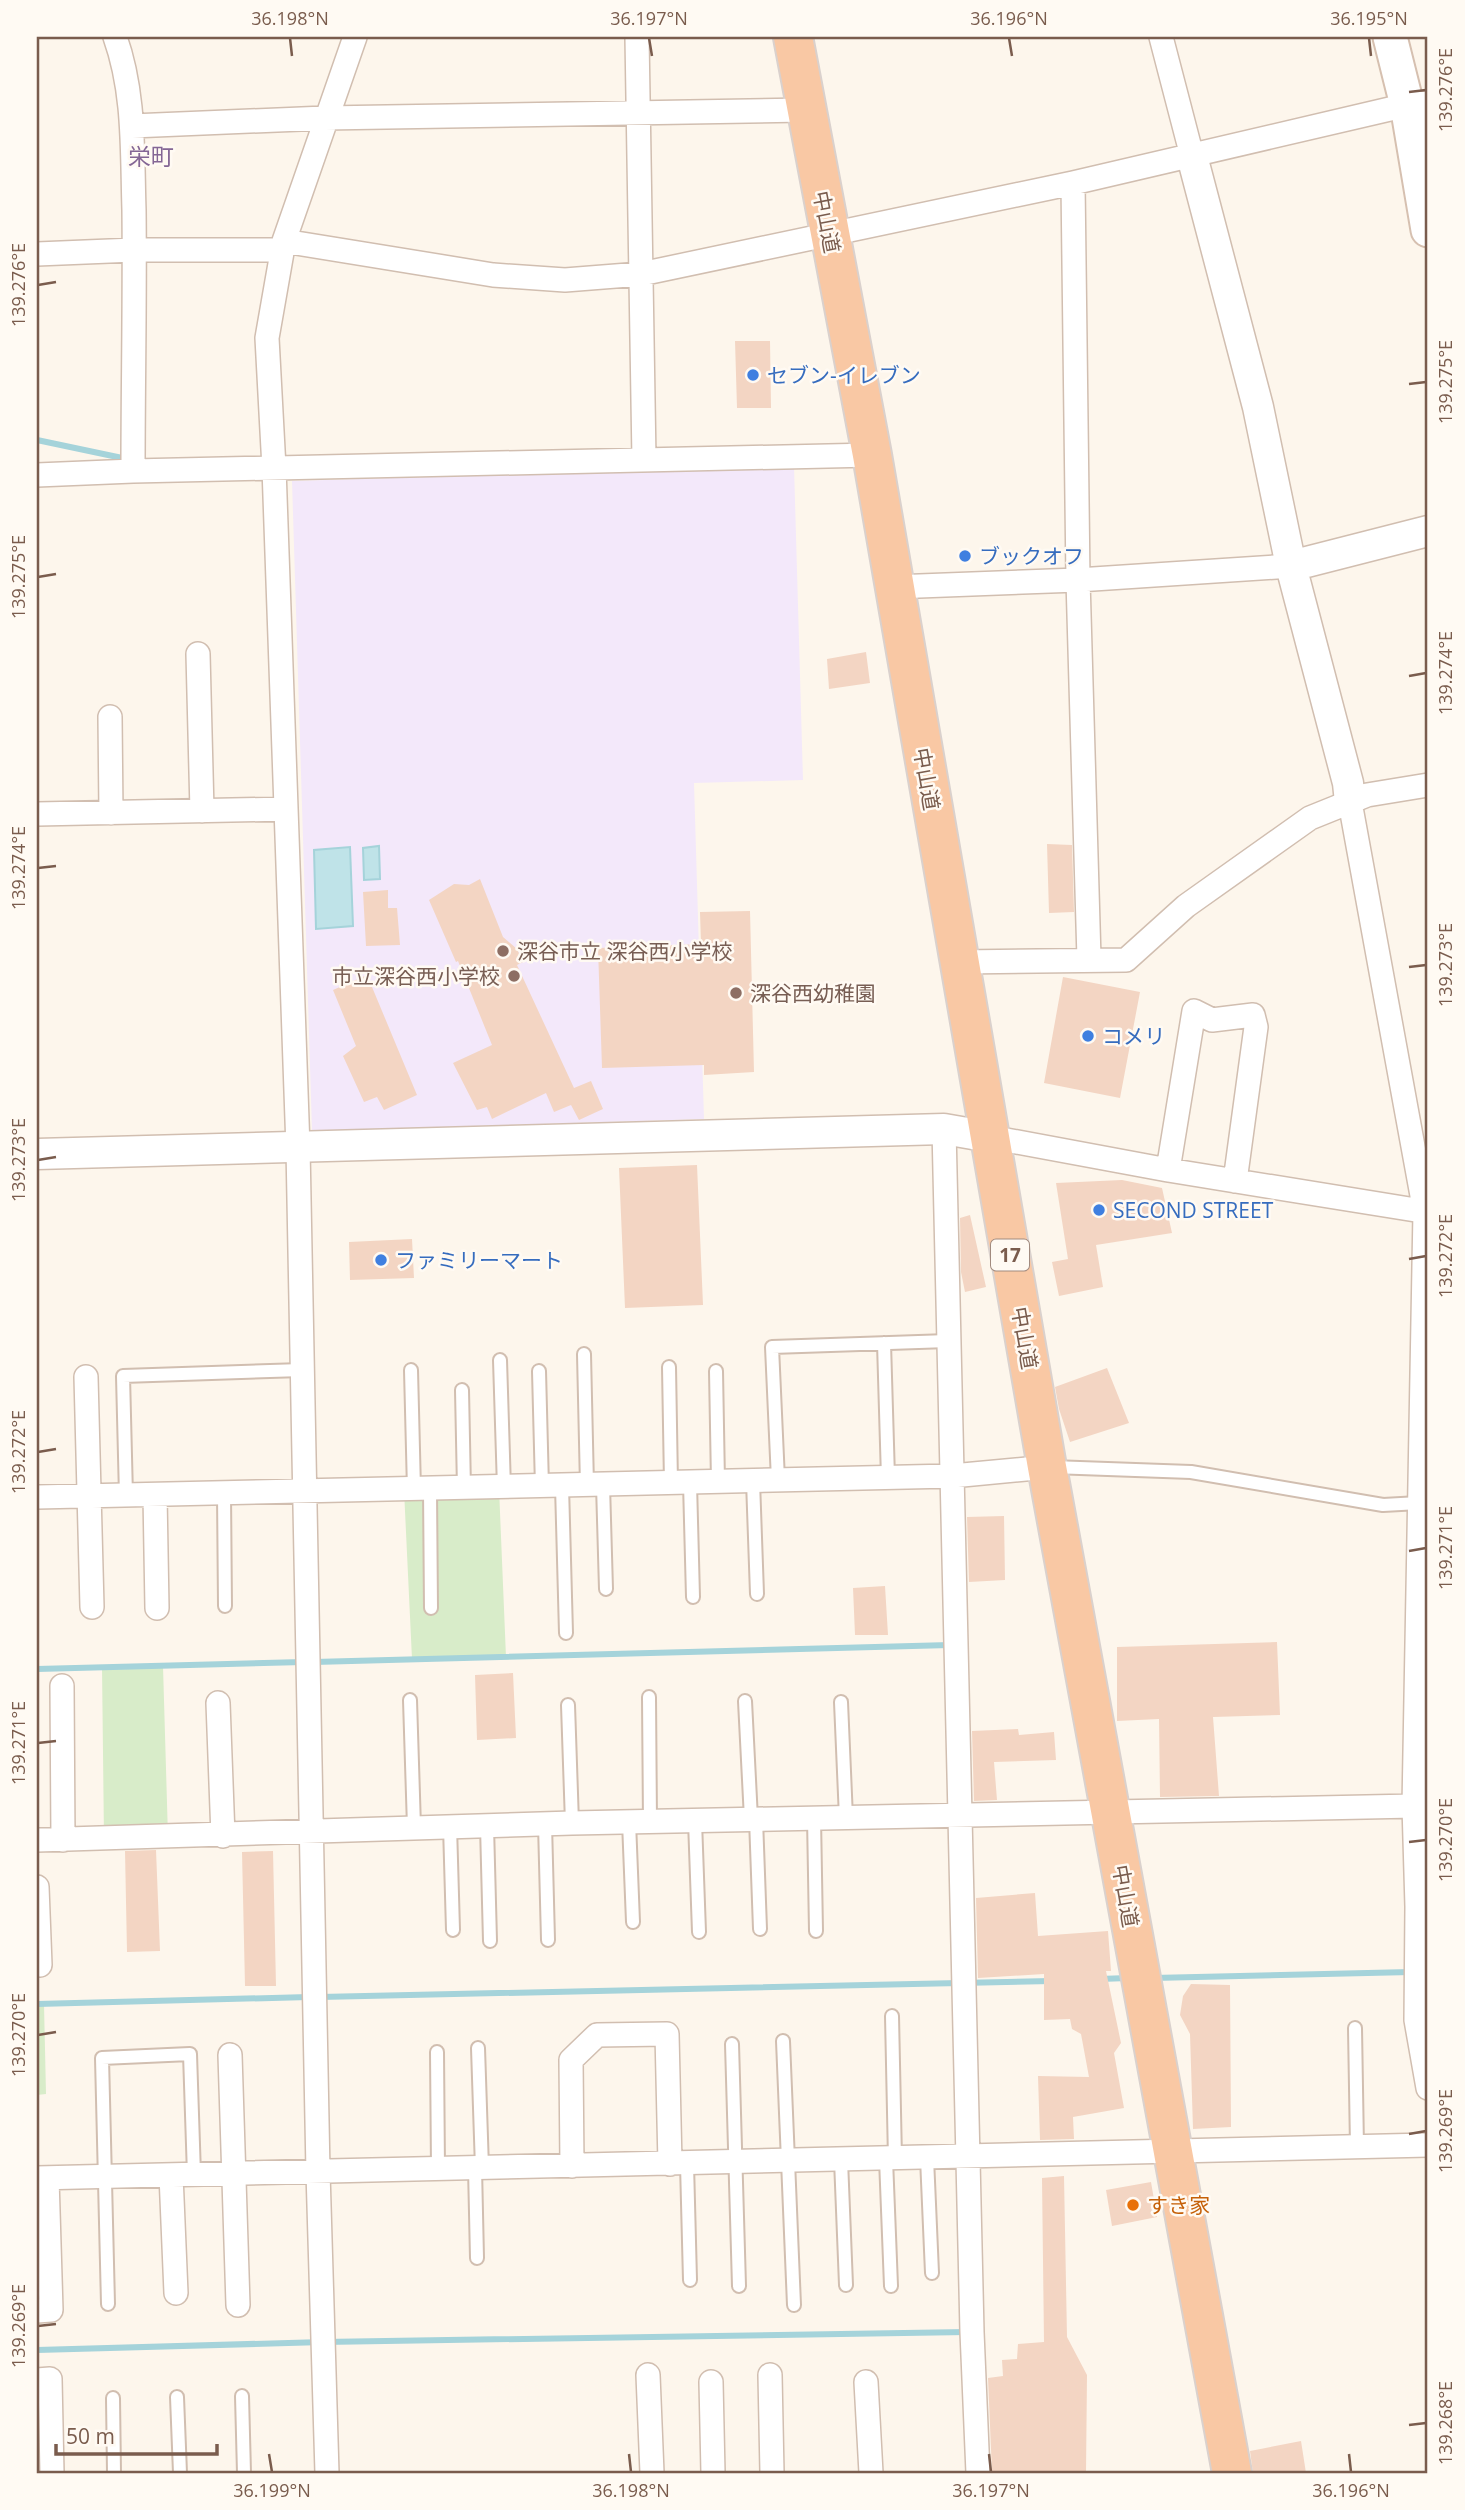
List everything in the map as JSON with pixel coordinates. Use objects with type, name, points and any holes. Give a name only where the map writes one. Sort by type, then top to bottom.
[{"type":"highway","name":"中山道","points":[[793,37],[872,455],[1046,1467],[1231,2473]]},
{"type":"main road","points":[[1390,37],[1418,104],[1428,230]]},
{"type":"street","points":[[115,37],[131,96],[134,250],[133,471]]},
{"type":"street","points":[[327,2473],[318,2172],[298,1148],[267,338],[283,245],[355,37]]},
{"type":"street","points":[[637,37],[644,460]]},
{"type":"street","points":[[1161,37],[1258,407],[1291,566],[1348,783],[1427,1212],[1422,1728],[1414,1806],[1423,1906],[1416,2020],[1428,2088]]},
{"type":"street","points":[[37,254],[283,245],[493,275],[565,280],[641,274],[1073,183],[1418,104]]},
{"type":"street","points":[[132,126],[325,118],[806,110]]},
{"type":"street","points":[[1073,183],[1078,580],[1089,959]]},
{"type":"street","points":[[37,475],[872,455]]},
{"type":"street","points":[[893,587],[1078,580],[1291,566],[1428,531]]},
{"type":"street","points":[[198,654],[202,811]]},
{"type":"street","points":[[110,717],[111,813]]},
{"type":"street","points":[[960,962],[1126,960],[1186,905],[1310,818],[1367,795],[1428,785]]},
{"type":"street","points":[[37,814],[286,809]]},
{"type":"street","points":[[1168,1170],[1194,1011],[1212,1020],[1253,1014],[1256,1027],[1235,1181]]},
{"type":"street","points":[[37,1154],[944,1129],[1168,1170],[1427,1212]]},
{"type":"street","points":[[944,1129],[978,2473]]},
{"type":"street","points":[[86,1377],[92,1607]]},
{"type":"street","points":[[37,1497],[888,1478],[952,1476],[1046,1467]]},
{"type":"street","points":[[155,1496],[157,1608]]},
{"type":"street","points":[[62,1686],[63,1840]]},
{"type":"street","points":[[218,1703],[223,1836]]},
{"type":"street","points":[[37,1840],[223,1836],[450,1826],[1414,1806]]},
{"type":"street","points":[[37,1887],[40,1965]]},
{"type":"street","points":[[572,2166],[571,2060],[597,2035],[620,2034],[667,2034],[679,2164]]},
{"type":"street","points":[[230,2055],[238,2305]]},
{"type":"street","points":[[37,2311],[51,2310],[42,2178],[1428,2145]]},
{"type":"street","points":[[171,2175],[176,2293]]},
{"type":"street","points":[[649,2375],[652,2473]]},
{"type":"street","points":[[770,2375],[772,2473]]},
{"type":"street","points":[[37,2380],[50,2379],[52,2473]]},
{"type":"street","points":[[711,2382],[713,2473]]},
{"type":"street","points":[[866,2382],[871,2473]]},
{"type":"lane","points":[[778,1480],[772,1347],[948,1341]]},
{"type":"lane","points":[[884,1343],[888,1478]]},
{"type":"lane","points":[[584,1354],[606,1588]]},
{"type":"lane","points":[[500,1360],[504,1488]]},
{"type":"lane","points":[[669,1367],[693,1597]]},
{"type":"lane","points":[[125,1496],[123,1376],[302,1370]]},
{"type":"lane","points":[[411,1370],[431,1608]]},
{"type":"lane","points":[[539,1371],[566,1633]]},
{"type":"lane","points":[[716,1371],[718,1482]]},
{"type":"lane","points":[[461,1390],[464,1489]]},
{"type":"lane","points":[[1046,1467],[1191,1472],[1383,1505],[1423,1490]]},
{"type":"lane","points":[[753,1481],[757,1594]]},
{"type":"lane","points":[[223,1494],[225,1606]]},
{"type":"lane","points":[[633,1922],[649,1697]]},
{"type":"lane","points":[[410,1700],[414,1828]]},
{"type":"lane","points":[[745,1701],[760,1929]]},
{"type":"lane","points":[[841,1702],[846,1818]]},
{"type":"lane","points":[[568,1705],[572,1823]]},
{"type":"lane","points":[[814,1818],[816,1931]]},
{"type":"lane","points":[[695,1821],[699,1932]]},
{"type":"lane","points":[[545,1824],[548,1940]]},
{"type":"lane","points":[[450,1826],[453,1930]]},
{"type":"lane","points":[[487,1826],[490,1941]]},
{"type":"lane","points":[[891,2286],[892,2016]]},
{"type":"lane","points":[[1355,2028],[1357,2147]]},
{"type":"lane","points":[[782,2041],[794,2305]]},
{"type":"lane","points":[[732,2044],[738,2286]]},
{"type":"lane","points":[[477,2258],[478,2048]]},
{"type":"lane","points":[[436,2052],[438,2169]]},
{"type":"lane","points":[[108,2304],[102,2058],[190,2054],[194,2175]]},
{"type":"lane","points":[[927,2158],[932,2273]]},
{"type":"lane","points":[[841,2160],[846,2285]]},
{"type":"lane","points":[[679,2164],[690,2280]]},
{"type":"lane","points":[[242,2396],[244,2473]]},
{"type":"lane","points":[[177,2397],[180,2473]]},
{"type":"lane","points":[[113,2398],[114,2473]]},
{"type":"shaded area","name":"深谷市立 深谷西小学校","points":[[794,466],[803,780],[694,783],[704,1119],[312,1131],[292,481]]},
{"type":"green space","points":[[499,1488],[506,1657],[412,1659],[404,1490]]},
{"type":"green space","points":[[163,1666],[168,1837],[104,1839],[102,1667]]},
{"type":"green space","points":[[37,2004],[44,2004],[46,2094],[37,2095]]},
{"type":"water","points":[[379,846],[380,879],[364,880],[363,848]]},
{"type":"water","points":[[350,847],[353,926],[316,929],[314,850]]},
{"type":"building","name":"セブン-イレブン","points":[[735,341],[770,341],[771,408],[737,408]]},
{"type":"building","points":[[866,652],[870,683],[829,689],[827,659]]},
{"type":"building","points":[[1047,844],[1072,845],[1074,912],[1049,913]]},
{"type":"building","points":[[480,879],[503,937],[517,949],[523,962],[517,965],[574,1088],[591,1081],[603,1109],[579,1120],[571,1105],[554,1112],[546,1093],[492,1119],[487,1107],[477,1110],[453,1063],[492,1045],[458,961],[456,962],[429,900],[454,884],[469,885]]},
{"type":"building","points":[[388,890],[388,908],[397,908],[400,945],[366,946],[363,892]]},
{"type":"building","points":[[750,911],[754,1072],[704,1075],[704,1065],[602,1068],[598,948],[701,944],[700,912]]},
{"type":"building","points":[[367,975],[417,1095],[384,1110],[377,1097],[364,1102],[343,1056],[356,1046],[333,990]]},
{"type":"building","points":[[1063,977],[1140,992],[1120,1098],[1044,1083]]},
{"type":"building","points":[[697,1165],[703,1305],[625,1308],[619,1168]]},
{"type":"building","points":[[1122,1180],[1162,1188],[1172,1233],[1096,1245],[1103,1287],[1059,1296],[1052,1262],[1068,1259],[1056,1183]]},
{"type":"building","points":[[970,1215],[986,1287],[965,1292],[961,1272],[960,1218]]},
{"type":"building","name":"ファミリーマート","points":[[412,1239],[414,1278],[350,1280],[349,1242]]},
{"type":"building","points":[[1107,1368],[1129,1423],[1070,1442],[1055,1387]]},
{"type":"building","points":[[1004,1516],[1005,1580],[969,1582],[967,1517]]},
{"type":"building","points":[[885,1586],[888,1635],[855,1635],[853,1588]]},
{"type":"building","points":[[1277,1642],[1280,1715],[1213,1717],[1219,1796],[1160,1797],[1159,1719],[1117,1721],[1117,1647]]},
{"type":"building","points":[[513,1673],[516,1738],[477,1740],[475,1675]]},
{"type":"building","points":[[1018,1729],[1019,1735],[1054,1732],[1056,1760],[994,1762],[997,1800],[974,1801],[972,1731]]},
{"type":"building","points":[[156,1850],[160,1951],[127,1952],[125,1851]]},
{"type":"building","points":[[273,1851],[276,1986],[245,1986],[242,1852]]},
{"type":"building","points":[[1035,1893],[1038,1936],[1108,1931],[1111,1971],[1106,1971],[1121,2043],[1114,2053],[1124,2108],[1073,2117],[1074,2139],[1040,2140],[1038,2076],[1089,2077],[1081,2034],[1072,2029],[1070,2019],[1044,2020],[1044,1974],[978,1978],[976,1898]]},
{"type":"building","points":[[1191,1984],[1230,1985],[1231,2127],[1193,2129],[1190,2034],[1180,2015],[1183,1996]]},
{"type":"building","points":[[1064,2176],[1067,2337],[1087,2375],[1086,2473],[992,2473],[988,2378],[1003,2376],[1002,2360],[1017,2359],[1018,2344],[1044,2342],[1042,2178]]},
{"type":"building","points":[[1151,2182],[1157,2217],[1112,2226],[1106,2190]]},
{"type":"building","points":[[1301,2441],[1306,2473],[1253,2473],[1250,2451]]},
{"type":"waterway","points":[[37,440],[127,459]]},
{"type":"waterway","points":[[314,1662],[950,1645]]},
{"type":"waterway","points":[[37,1669],[303,1662]]},
{"type":"waterway","points":[[1153,1978],[1411,1972]]},
{"type":"waterway","points":[[1100,1979],[1128,1978]]},
{"type":"waterway","points":[[320,1997],[1051,1981]]},
{"type":"waterway","points":[[37,2004],[309,1997]]},
{"type":"waterway","points":[[37,2350],[323,2342],[967,2332]]},
{"type":"place","name":"セブン-イレブン","points":[[753,375]]},
{"type":"place","name":"ブックオフ","points":[[965,556]]},
{"type":"place","name":"深谷市立 深谷西小学校","points":[[503,951]]},
{"type":"place","name":"市立深谷西小学校","points":[[514,976]]},
{"type":"place","name":"深谷西幼稚園","points":[[736,993]]},
{"type":"place","name":"コメリ","points":[[1088,1036]]},
{"type":"place","name":"SECOND STREET","points":[[1099,1210]]},
{"type":"place","name":"ファミリーマート","points":[[381,1260]]},
{"type":"place","name":"すき家","points":[[1133,2205]]},
{"type":"district","name":"栄町","points":[[151,156]]}]
